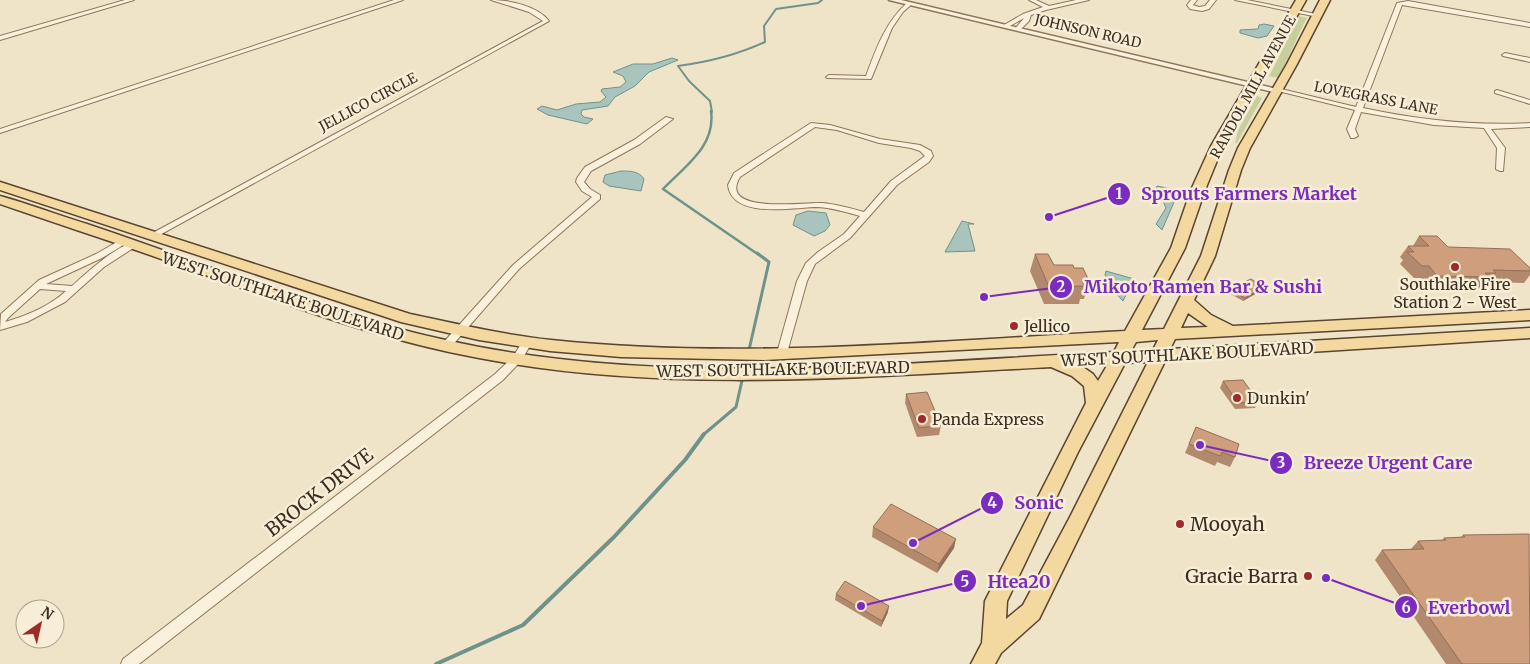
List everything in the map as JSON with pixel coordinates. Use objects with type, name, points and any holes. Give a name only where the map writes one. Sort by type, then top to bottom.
[{"type":"main road","name":"RANDOL MILL AVENUE","points":[[988,654],[996,601],[1068,452],[1178,248],[1198,190],[1217,146],[1298,6]]},
{"type":"main road","name":"RANDOL MILL AVENUE","points":[[988,654],[1031,612],[1107,465],[1208,256],[1235,170],[1244,148],[1321,8]]},
{"type":"main road","name":"WEST SOUTHLAKE BOULEVARD","points":[[0,186],[361,304],[457,332],[526,344],[630,354],[726,356],[1129,337],[1530,315]]},
{"type":"main road","name":"WEST SOUTHLAKE BOULEVARD","points":[[0,200],[355,322],[446,346],[517,359],[604,368],[713,374],[891,369],[1322,348],[1530,333]]},
{"type":"main road","points":[[127,244],[141,237],[156,236]]},
{"type":"main road","points":[[1187,301],[1194,311],[1211,324],[1232,331]]},
{"type":"main road","points":[[1048,361],[1062,364],[1085,377],[1092,386],[1095,403]]},
{"type":"street","points":[[0,38],[131,0]]},
{"type":"street","points":[[0,131],[400,0]]},
{"type":"street","name":"JELLICO CIRCLE","points":[[156,236],[546,21],[544,16],[494,0]]},
{"type":"street","name":"JOHNSON ROAD","points":[[892,0],[1277,90]]},
{"type":"street","points":[[1032,0],[1047,6]]},
{"type":"street","points":[[1006,26],[1018,18],[1047,6],[1086,0]]},
{"type":"street","points":[[1194,0],[1190,5],[1192,8],[1202,10],[1209,7],[1213,0]]},
{"type":"street","points":[[1238,0],[1321,8]]},
{"type":"street","points":[[1265,0],[1298,6]]},
{"type":"street","points":[[829,77],[868,78],[886,32],[899,12],[909,4]]},
{"type":"street","points":[[1354,136],[1351,128],[1357,109],[1400,4],[1490,16],[1530,25]]},
{"type":"street","points":[[1018,29],[1027,20],[1028,14]]},
{"type":"street","points":[[1505,56],[1530,60]]},
{"type":"street","name":"LOVEGRASS LANE","points":[[1277,90],[1357,109],[1422,121],[1485,125],[1530,125]]},
{"type":"street","points":[[1497,92],[1530,102]]},
{"type":"street","points":[[446,346],[516,267],[597,197],[588,193],[580,182],[588,168],[637,142],[669,119]]},
{"type":"street","points":[[1485,125],[1501,148],[1500,169]]},
{"type":"street","points":[[776,353],[808,268],[816,258],[842,239],[866,215],[894,183],[929,156],[928,153],[916,147],[881,141],[829,127],[814,126],[737,175],[732,184],[734,192],[739,198],[758,206],[822,205],[866,215]]},
{"type":"street","points":[[0,323],[4,316],[37,286],[55,275],[127,244]]},
{"type":"street","points":[[0,327],[24,320],[62,300],[127,244]]},
{"type":"street","points":[[37,286],[74,289]]},
{"type":"street","name":"BROCK DRIVE","points":[[128,664],[499,377],[517,359],[526,344]]},
{"type":"green space","points":[[1299,16],[1307,18],[1278,78],[1269,76],[1291,32]]},
{"type":"green space","points":[[1257,96],[1262,98],[1237,143],[1235,143],[1238,130]]},
{"type":"water","points":[[1259,25],[1274,26],[1267,36],[1258,38],[1240,33],[1240,30],[1258,29]]},
{"type":"water","points":[[672,58],[678,60],[649,72],[635,86],[615,97],[608,106],[582,110],[581,114],[584,117],[593,119],[587,124],[548,115],[537,109],[542,106],[557,110],[576,104],[600,102],[606,97],[601,91],[602,89],[620,87],[626,82],[623,76],[613,72],[633,64],[653,64]]},
{"type":"water","points":[[621,171],[634,172],[642,176],[644,179],[641,191],[609,186],[603,182],[605,175]]},
{"type":"water","points":[[1157,186],[1176,190],[1178,193],[1162,230],[1156,224],[1166,208],[1155,191]]},
{"type":"water","points":[[808,211],[826,213],[830,225],[825,231],[814,236],[793,225],[796,215]]},
{"type":"water","points":[[962,221],[974,224],[968,224],[975,251],[945,252]]},
{"type":"water","points":[[1106,271],[1134,279],[1123,301],[1112,289],[1105,275]]},
{"type":"building","points":[[1419,236],[1437,236],[1448,247],[1510,249],[1530,268],[1530,271],[1493,270],[1496,273],[1485,273],[1489,277],[1437,276],[1429,266],[1422,266],[1407,252],[1414,252],[1408,246],[1429,246]]},
{"type":"building","points":[[1035,254],[1048,254],[1054,265],[1073,265],[1074,268],[1083,268],[1089,281],[1082,281],[1084,286],[1049,287]]},
{"type":"building","points":[[1251,279],[1263,287],[1245,298],[1230,289]]},
{"type":"building","points":[[1243,380],[1258,401],[1238,403],[1223,381]]},
{"type":"building","points":[[927,392],[941,425],[919,428],[906,394]]},
{"type":"building","points":[[1196,427],[1239,444],[1235,457],[1222,452],[1220,456],[1189,444]]},
{"type":"building","points":[[891,504],[956,539],[939,564],[873,527]]},
{"type":"building","points":[[1529,534],[1530,664],[1462,664],[1382,550],[1424,549],[1418,541],[1465,537],[1463,535]]},
{"type":"building","points":[[845,581],[889,606],[882,621],[836,594]]},
{"type":"waterway","points":[[712,112],[710,101],[689,81],[678,66],[723,57],[765,42],[764,26],[776,9],[818,3],[822,0]]},
{"type":"waterway","points":[[711,111],[709,135],[704,145],[663,189],[759,255]]},
{"type":"waterway","points":[[704,434],[736,407],[769,262],[757,253]]},
{"type":"waterway","points":[[436,664],[523,625],[614,537],[685,460],[704,434]]},
{"type":"place","name":"Sprouts Farmers Market","points":[[1049,217]]},
{"type":"place","name":"Southlake Fire Station 2 - West","points":[[1455,267]]},
{"type":"place","name":"Mikoto Ramen Bar & Sushi","points":[[984,297]]},
{"type":"place","name":"Jellico","points":[[1014,326]]},
{"type":"place","name":"Dunkin'","points":[[1237,398]]},
{"type":"place","name":"Panda Express","points":[[922,419]]},
{"type":"place","name":"Breeze Urgent Care","points":[[1200,445]]},
{"type":"place","name":"Mooyah","points":[[1180,524]]},
{"type":"place","name":"Sonic","points":[[913,543]]},
{"type":"place","name":"Gracie Barra","points":[[1308,576]]},
{"type":"place","name":"Everbowl","points":[[1326,578]]},
{"type":"place","name":"Htea20","points":[[861,606]]}]
